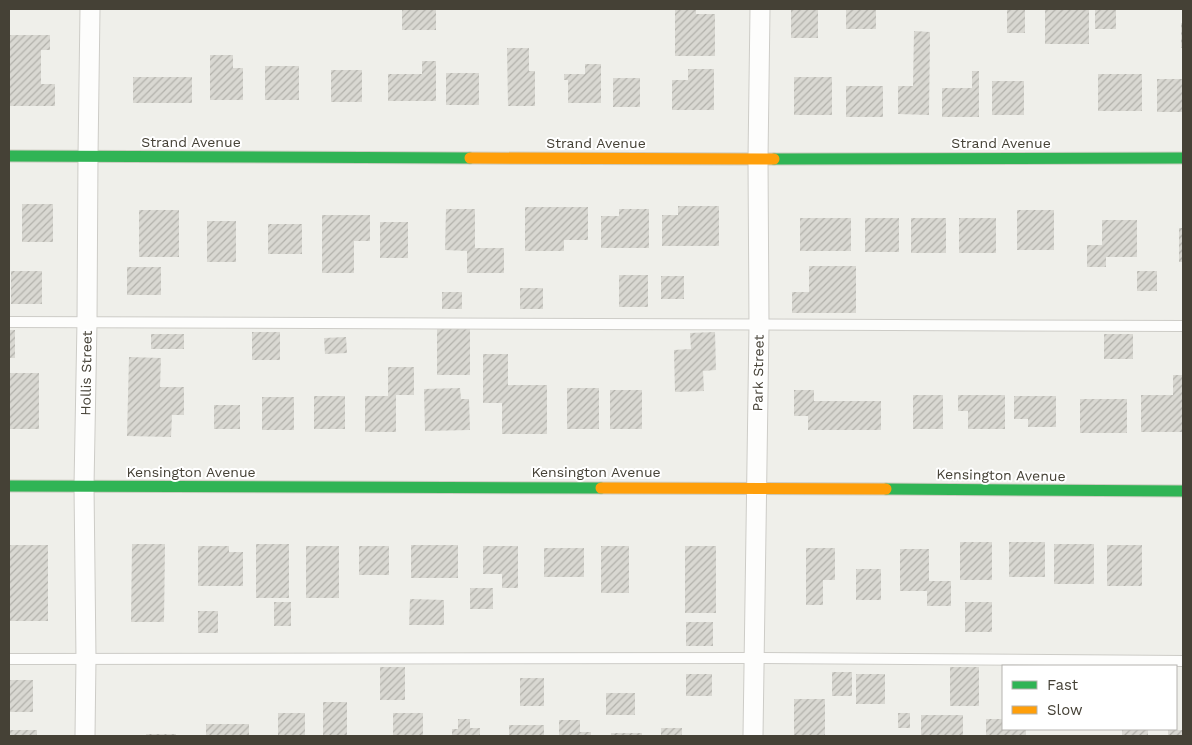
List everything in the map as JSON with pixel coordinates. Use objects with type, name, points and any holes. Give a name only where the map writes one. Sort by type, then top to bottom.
[{"type":"street","name":"Hollis Street","points":[[85,736],[84,486],[90,9]]},
{"type":"street","name":"Park Street","points":[[752,736],[760,9]]},
{"type":"street","name":"Strand Avenue","points":[[9,156],[758,159],[1183,158]]},
{"type":"street","name":"Kensington Avenue","points":[[9,486],[756,488],[1183,492]]},
{"type":"lane","points":[[9,322],[1183,326]]},
{"type":"lane","points":[[9,659],[753,658],[1183,661]]},
{"type":"building","points":[[402,9],[436,9],[436,30],[402,30]]},
{"type":"building","points":[[675,9],[696,9],[696,14],[715,14],[715,56],[675,56]]},
{"type":"building","points":[[791,9],[818,9],[818,38],[791,38]]},
{"type":"building","points":[[846,9],[876,9],[876,29],[846,29]]},
{"type":"building","points":[[1007,9],[1025,9],[1025,33],[1007,33]]},
{"type":"building","points":[[1045,9],[1089,9],[1089,44],[1045,44]]},
{"type":"building","points":[[1095,9],[1116,9],[1116,29],[1095,29]]},
{"type":"building","points":[[1181,23],[1183,23],[1183,48],[1181,48]]},
{"type":"building","points":[[914,31],[930,32],[929,115],[898,114],[898,86],[913,86]]},
{"type":"building","points":[[9,35],[50,35],[50,50],[41,50],[41,84],[55,84],[55,106],[9,106]]},
{"type":"building","points":[[507,48],[529,48],[529,71],[535,71],[535,106],[508,106]]},
{"type":"building","points":[[210,55],[233,55],[233,68],[243,68],[243,100],[210,100]]},
{"type":"building","points":[[422,61],[436,61],[436,101],[388,101],[388,74],[422,74]]},
{"type":"building","points":[[585,64],[601,64],[601,103],[568,103],[568,80],[564,80],[564,74],[585,74]]},
{"type":"building","points":[[265,66],[299,66],[299,100],[265,100]]},
{"type":"building","points":[[688,69],[714,69],[714,110],[672,110],[672,80],[688,80]]},
{"type":"building","points":[[331,70],[362,70],[362,102],[331,102]]},
{"type":"building","points":[[972,71],[979,71],[979,117],[942,117],[942,88],[972,88]]},
{"type":"building","points":[[446,73],[479,73],[479,105],[446,105]]},
{"type":"building","points":[[1098,74],[1142,74],[1142,111],[1098,111]]},
{"type":"building","points":[[133,77],[192,77],[192,103],[133,103]]},
{"type":"building","points":[[794,77],[832,77],[832,115],[794,115]]},
{"type":"building","points":[[613,78],[640,78],[640,107],[613,107]]},
{"type":"building","points":[[1157,79],[1183,79],[1183,112],[1157,112]]},
{"type":"building","points":[[992,81],[1024,81],[1024,115],[992,115]]},
{"type":"building","points":[[846,86],[883,86],[883,117],[846,117]]},
{"type":"building","points":[[22,204],[53,204],[53,242],[22,242]]},
{"type":"building","points":[[678,206],[719,206],[719,246],[662,246],[662,215],[678,215]]},
{"type":"building","points":[[525,207],[588,207],[588,240],[564,240],[564,251],[525,251]]},
{"type":"building","points":[[446,209],[475,209],[475,248],[504,248],[504,273],[467,273],[467,251],[445,250]]},
{"type":"building","points":[[619,209],[649,209],[649,248],[601,248],[601,216],[619,216]]},
{"type":"building","points":[[139,210],[179,210],[179,257],[139,257]]},
{"type":"building","points":[[1017,210],[1054,210],[1054,250],[1017,250]]},
{"type":"building","points":[[322,215],[370,215],[370,241],[354,241],[354,273],[322,273]]},
{"type":"building","points":[[800,218],[851,218],[851,251],[800,251]]},
{"type":"building","points":[[865,218],[899,218],[899,252],[865,252]]},
{"type":"building","points":[[911,218],[946,218],[946,253],[911,253]]},
{"type":"building","points":[[959,218],[996,218],[996,253],[959,253]]},
{"type":"building","points":[[1102,220],[1137,220],[1137,257],[1106,257],[1106,267],[1087,267],[1087,245],[1102,245]]},
{"type":"building","points":[[207,221],[236,221],[236,262],[207,262]]},
{"type":"building","points":[[380,222],[408,222],[408,258],[380,258]]},
{"type":"building","points":[[268,224],[302,224],[302,254],[268,254]]},
{"type":"building","points":[[1179,228],[1183,228],[1183,262],[1179,262]]},
{"type":"building","points":[[809,266],[856,266],[856,313],[792,313],[792,292],[809,292]]},
{"type":"building","points":[[127,267],[161,267],[161,295],[127,295]]},
{"type":"building","points":[[11,271],[42,271],[42,304],[11,304]]},
{"type":"building","points":[[1137,271],[1157,271],[1157,291],[1137,291]]},
{"type":"building","points":[[619,275],[648,275],[648,307],[619,307]]},
{"type":"building","points":[[661,276],[684,276],[684,299],[661,299]]},
{"type":"building","points":[[520,288],[543,288],[543,309],[520,309]]},
{"type":"building","points":[[442,292],[462,292],[462,309],[442,309]]},
{"type":"building","points":[[437,329],[470,329],[470,375],[437,375]]},
{"type":"building","points":[[9,330],[15,330],[15,358],[9,358]]},
{"type":"building","points":[[252,332],[280,332],[280,360],[252,360]]},
{"type":"building","points":[[715,332],[716,370],[703,371],[704,391],[675,392],[674,350],[691,349],[690,333]]},
{"type":"building","points":[[151,334],[184,334],[184,349],[151,349]]},
{"type":"building","points":[[1104,334],[1133,334],[1133,359],[1104,359]]},
{"type":"building","points":[[346,337],[347,353],[325,354],[324,338]]},
{"type":"building","points":[[483,354],[508,354],[508,385],[547,385],[547,434],[502,434],[502,403],[483,403]]},
{"type":"building","points":[[129,357],[161,358],[160,387],[184,387],[184,415],[172,415],[171,437],[127,436]]},
{"type":"building","points":[[388,367],[414,367],[414,395],[396,395],[396,432],[365,432],[365,396],[388,396]]},
{"type":"building","points":[[9,373],[39,373],[39,429],[9,429]]},
{"type":"building","points":[[1173,375],[1183,375],[1183,432],[1141,432],[1141,395],[1173,395]]},
{"type":"building","points":[[460,388],[461,399],[469,399],[470,430],[425,431],[424,389]]},
{"type":"building","points":[[567,388],[599,388],[599,429],[567,429]]},
{"type":"building","points":[[610,390],[642,390],[642,429],[610,429]]},
{"type":"building","points":[[794,390],[814,390],[814,401],[881,401],[881,430],[808,430],[808,416],[794,416]]},
{"type":"building","points":[[913,395],[943,395],[943,429],[913,429]]},
{"type":"building","points":[[958,395],[1005,395],[1005,429],[968,429],[968,411],[958,411]]},
{"type":"building","points":[[314,396],[345,396],[345,429],[314,429]]},
{"type":"building","points":[[1014,396],[1056,396],[1056,427],[1028,427],[1028,419],[1014,419]]},
{"type":"building","points":[[262,397],[294,397],[294,430],[262,430]]},
{"type":"building","points":[[1080,399],[1127,399],[1127,433],[1080,433]]},
{"type":"building","points":[[214,405],[240,405],[240,429],[214,429]]},
{"type":"building","points":[[960,542],[992,542],[992,580],[960,580]]},
{"type":"building","points":[[1009,542],[1045,542],[1045,577],[1009,577]]},
{"type":"building","points":[[132,544],[165,544],[164,622],[131,622]]},
{"type":"building","points":[[256,544],[289,544],[289,598],[256,598]]},
{"type":"building","points":[[1054,544],[1094,544],[1094,584],[1054,584]]},
{"type":"building","points":[[9,545],[48,545],[48,621],[9,621]]},
{"type":"building","points":[[411,545],[458,545],[458,578],[411,578]]},
{"type":"building","points":[[1107,545],[1142,545],[1142,586],[1107,586]]},
{"type":"building","points":[[198,546],[229,546],[229,552],[243,552],[243,586],[198,586]]},
{"type":"building","points":[[306,546],[339,546],[339,598],[306,598]]},
{"type":"building","points":[[359,546],[389,546],[389,575],[359,575]]},
{"type":"building","points":[[483,546],[518,546],[518,588],[502,588],[502,574],[483,574]]},
{"type":"building","points":[[601,546],[629,546],[629,593],[601,593]]},
{"type":"building","points":[[685,546],[716,546],[716,613],[685,613]]},
{"type":"building","points":[[544,548],[584,548],[584,577],[544,577]]},
{"type":"building","points":[[806,548],[835,548],[835,580],[823,580],[823,605],[806,605]]},
{"type":"building","points":[[900,549],[929,549],[929,581],[951,581],[951,606],[927,606],[927,591],[900,591]]},
{"type":"building","points":[[856,569],[881,569],[881,600],[856,600]]},
{"type":"building","points":[[470,588],[493,588],[493,609],[470,609]]},
{"type":"building","points":[[410,599],[444,600],[444,625],[409,625]]},
{"type":"building","points":[[274,602],[291,602],[291,626],[274,626]]},
{"type":"building","points":[[965,602],[992,602],[992,632],[965,632]]},
{"type":"building","points":[[198,611],[218,611],[218,633],[198,633]]},
{"type":"building","points":[[686,622],[713,622],[713,646],[686,646]]},
{"type":"building","points":[[380,667],[405,667],[405,700],[380,700]]},
{"type":"building","points":[[950,667],[979,667],[979,706],[950,706]]},
{"type":"building","points":[[832,672],[852,672],[852,696],[832,696]]},
{"type":"building","points":[[686,674],[712,674],[712,696],[686,696]]},
{"type":"building","points":[[856,674],[885,674],[885,704],[856,704]]},
{"type":"building","points":[[520,678],[544,678],[544,706],[520,706]]},
{"type":"building","points":[[9,680],[33,680],[33,712],[9,712]]},
{"type":"building","points":[[606,693],[635,693],[635,715],[606,715]]},
{"type":"building","points":[[794,699],[825,699],[825,736],[794,736]]},
{"type":"building","points":[[323,702],[347,702],[347,736],[323,736]]},
{"type":"building","points":[[278,713],[305,713],[305,736],[278,736]]},
{"type":"building","points":[[393,713],[423,713],[423,736],[393,736]]},
{"type":"building","points":[[898,713],[910,713],[910,728],[898,728]]},
{"type":"building","points":[[921,715],[963,715],[963,736],[921,736]]},
{"type":"building","points":[[458,719],[470,719],[470,728],[480,728],[480,736],[452,736],[452,729],[458,729]]},
{"type":"building","points":[[986,719],[1002,719],[1002,730],[1026,730],[1026,736],[986,736]]},
{"type":"building","points":[[559,720],[580,720],[580,732],[591,732],[591,736],[559,736]]},
{"type":"building","points":[[206,724],[249,724],[249,736],[206,736]]},
{"type":"building","points":[[509,725],[544,725],[544,736],[509,736]]},
{"type":"building","points":[[661,728],[682,728],[682,736],[661,736]]},
{"type":"building","points":[[9,730],[37,730],[37,736],[9,736]]},
{"type":"building","points":[[1122,730],[1148,730],[1148,736],[1122,736]]},
{"type":"building","points":[[1168,730],[1183,730],[1183,736],[1168,736]]},
{"type":"building","points":[[611,733],[642,733],[642,736],[611,736]]},
{"type":"building","points":[[146,734],[176,734],[176,736],[146,736]]},
{"type":"traffic: fast","points":[[9,156],[470,158]]},
{"type":"traffic: fast","points":[[774,159],[1183,158]]},
{"type":"traffic: fast","points":[[9,486],[601,488]]},
{"type":"traffic: fast","points":[[886,489],[1183,491]]},
{"type":"traffic: slow","points":[[470,158],[774,159]]},
{"type":"traffic: slow","points":[[601,488],[886,489]]}]
